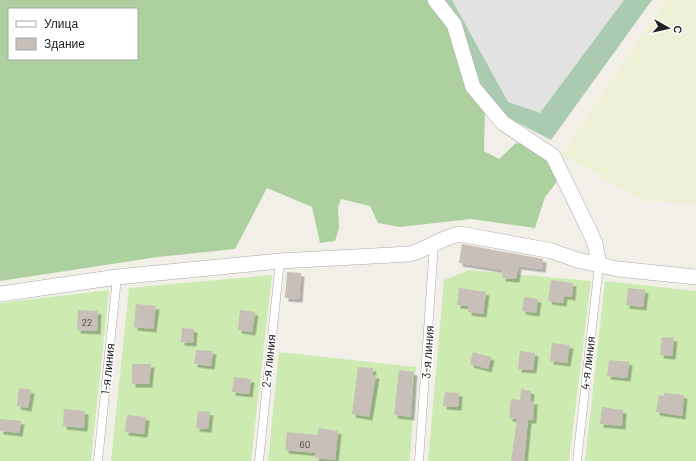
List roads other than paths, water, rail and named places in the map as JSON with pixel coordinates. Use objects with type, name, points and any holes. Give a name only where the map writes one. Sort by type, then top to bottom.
[{"type":"street","points":[[435,0],[454,24],[473,87],[503,123],[553,156],[588,226],[595,244],[600,265]]},
{"type":"street","points":[[0,294],[117,277],[280,262],[403,255],[421,251],[448,236],[460,234],[552,251],[600,265],[696,277]]},
{"type":"lane","name":"3-я линия","points":[[420,461],[434,244]]},
{"type":"lane","name":"2-я линия","points":[[259,461],[280,262]]},
{"type":"lane","name":"4-я линия","points":[[577,461],[600,265]]},
{"type":"lane","name":"1-я линия","points":[[98,461],[117,277]]}]
